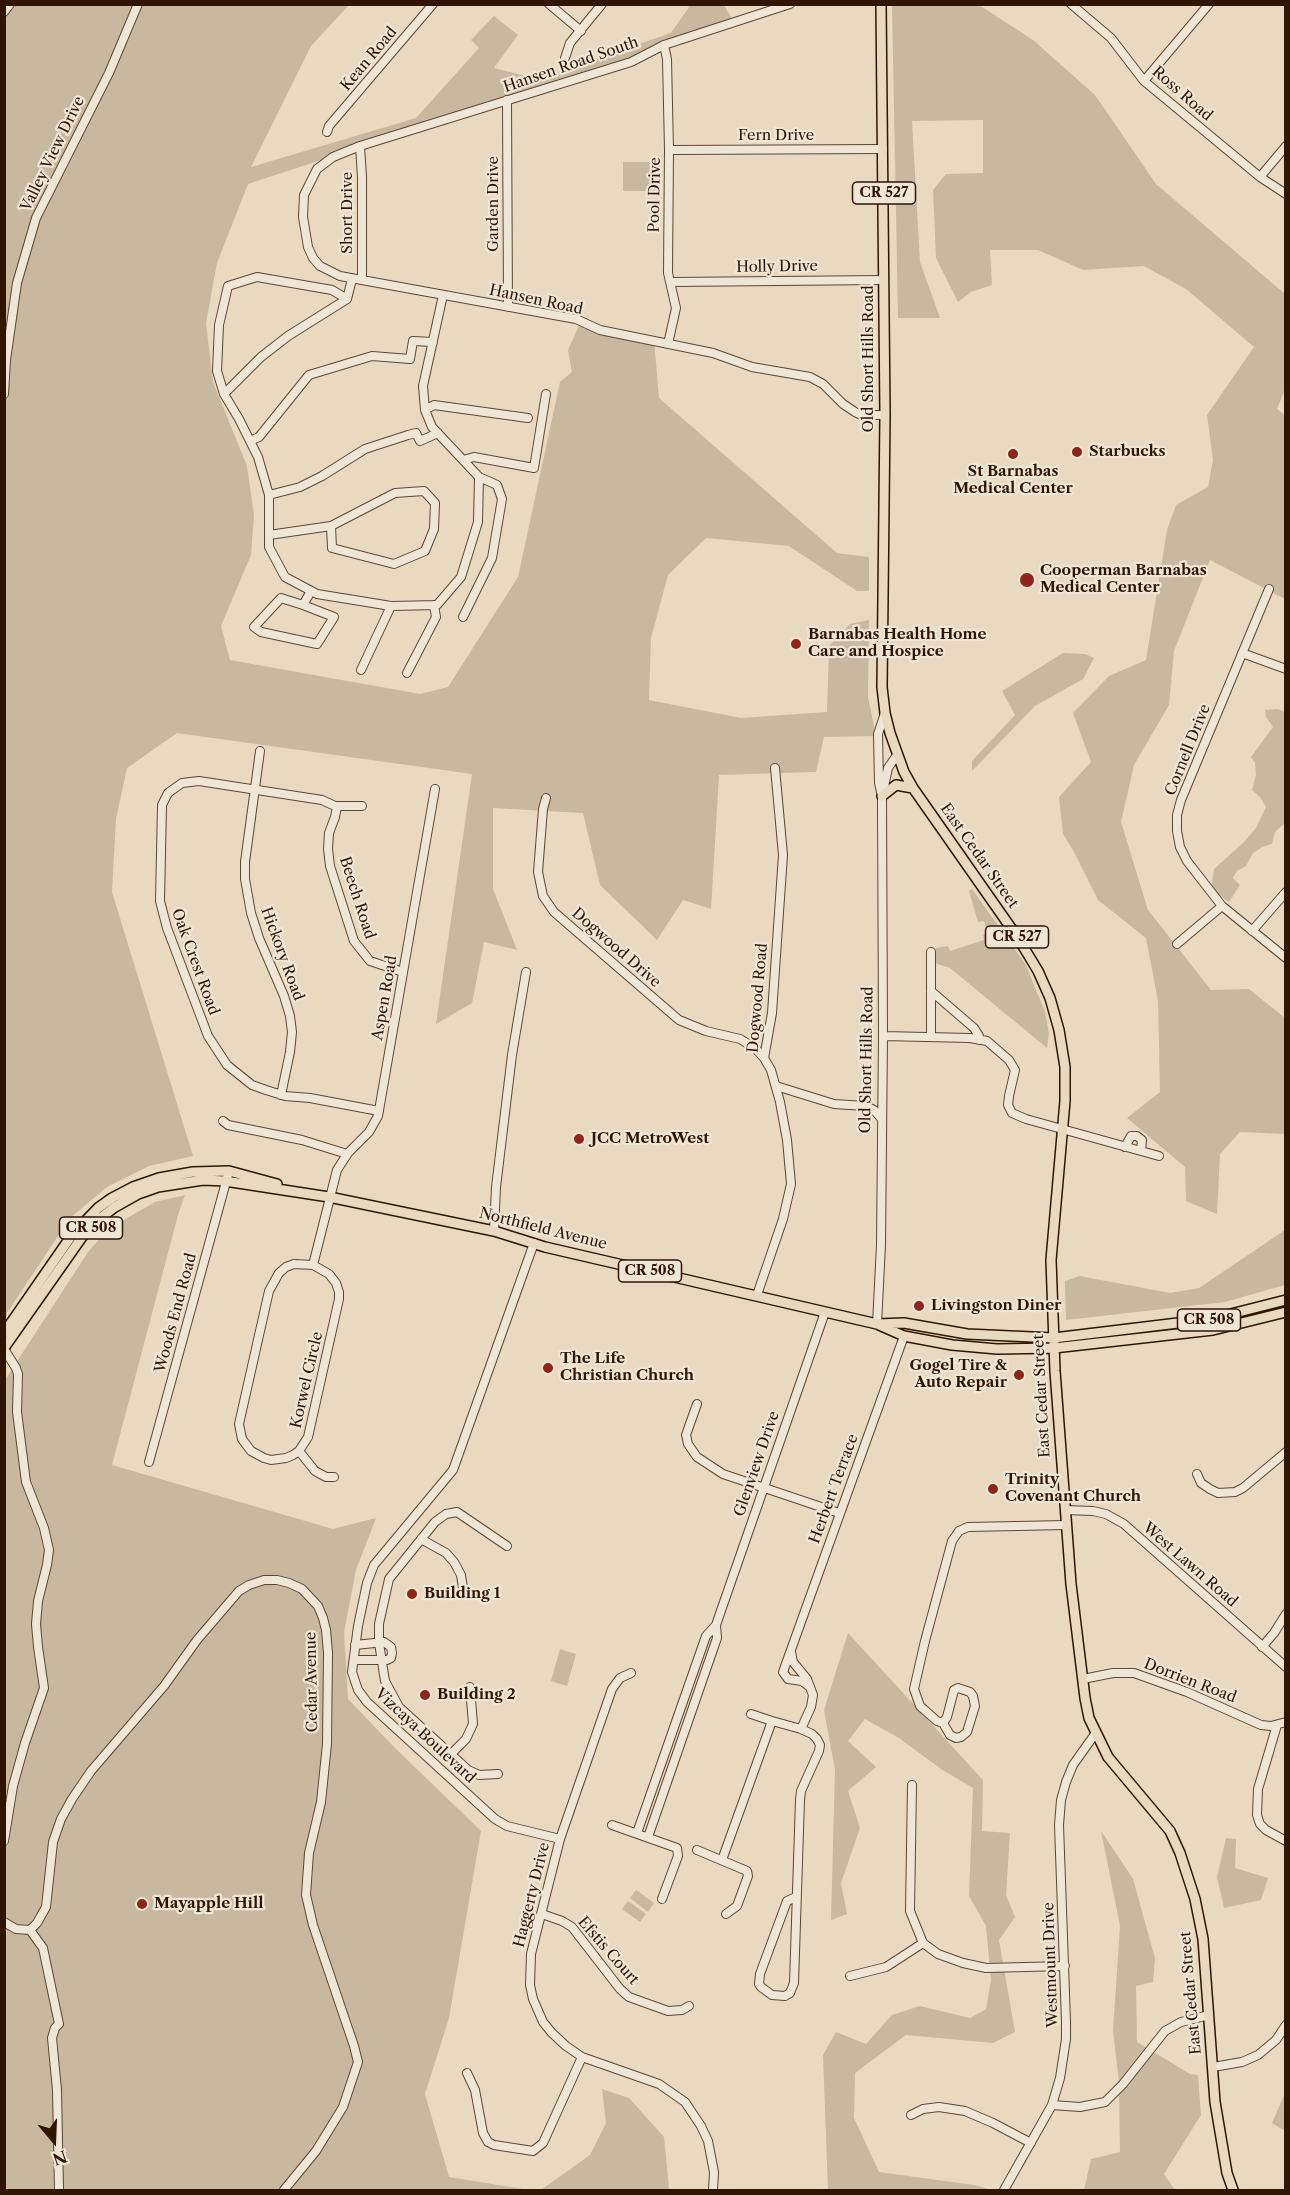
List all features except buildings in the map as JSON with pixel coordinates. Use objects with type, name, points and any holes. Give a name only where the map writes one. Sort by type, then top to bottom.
[{"type":"main road","name":"Old Short Hills Road","points":[[881,4],[885,415],[882,687],[885,713],[897,755]]},
{"type":"main road","name":"East Cedar Street","points":[[897,755],[914,788],[1018,938],[1044,984],[1059,1030],[1065,1067],[1063,1128],[1051,1260],[1054,1348],[1066,1525],[1083,1679],[1089,1718],[1095,1734],[1119,1773],[1170,1832],[1180,1853],[1195,1899],[1203,1939],[1216,2111],[1227,2173],[1233,2190]]},
{"type":"main road","points":[[882,796],[896,785],[914,788]]},
{"type":"main road","name":"Northfield Avenue","points":[[4,1333],[72,1235],[98,1208],[133,1187],[159,1178],[193,1172],[227,1176],[494,1231],[534,1243],[877,1324]]},
{"type":"main road","name":"Northfield Avenue","points":[[4,1348],[82,1237],[107,1213],[138,1194],[158,1187],[227,1176]]},
{"type":"main road","name":"CR 508","points":[[877,1324],[904,1323],[949,1331],[1054,1338],[1211,1319],[1286,1300]]},
{"type":"main road","name":"CR 508","points":[[877,1324],[904,1336],[952,1345],[997,1349],[1054,1348],[1213,1330],[1286,1312]]},
{"type":"main road","points":[[1230,1315],[1233,1325]]},
{"type":"main road","points":[[904,1336],[909,1329],[943,1335],[949,1331]]},
{"type":"street","points":[[4,12],[10,4]]},
{"type":"street","name":"Valley View Drive","points":[[4,394],[6,360],[17,283],[36,218],[109,73],[138,4]]},
{"type":"street","name":"Kean Road","points":[[327,132],[329,126],[433,4]]},
{"type":"street","points":[[549,4],[581,30]]},
{"type":"street","points":[[565,58],[570,43],[602,4]]},
{"type":"street","name":"Hansen Road South","points":[[360,146],[631,62],[664,45],[789,4]]},
{"type":"street","name":"Ross Road","points":[[1071,4],[1112,38],[1144,81],[1260,177],[1286,194]]},
{"type":"street","points":[[1144,81],[1209,4]]},
{"type":"street","name":"Pool Drive","points":[[664,45],[667,59],[669,150],[668,273],[676,308],[668,344]]},
{"type":"street","name":"Garden Drive","points":[[507,100],[508,307]]},
{"type":"street","name":"Hansen Road","points":[[360,146],[333,157],[317,169],[307,188],[302,210],[308,248],[320,266],[332,273],[352,279],[576,319],[600,330],[713,352],[752,367],[810,377],[823,384],[843,404],[855,412],[861,415],[885,415]]},
{"type":"street","name":"Short Drive","points":[[360,146],[362,280]]},
{"type":"street","points":[[1260,177],[1286,146]]},
{"type":"street","name":"Fern Drive","points":[[669,150],[884,149]]},
{"type":"street","points":[[347,299],[332,290],[257,277],[228,286],[219,325],[217,371],[224,394],[258,457],[269,495],[269,547],[285,577],[317,594],[391,606],[437,605],[461,577],[478,522],[479,477]]},
{"type":"street","points":[[224,394],[261,357],[288,336],[347,299],[352,279]]},
{"type":"street","name":"Holly Drive","points":[[671,282],[884,280]]},
{"type":"street","points":[[443,295],[423,386],[425,410],[432,427],[479,477],[497,484],[502,499],[492,558],[464,617]]},
{"type":"street","points":[[250,441],[259,437],[309,375],[372,356],[410,359],[413,341],[433,342]]},
{"type":"street","points":[[463,460],[474,457],[534,468],[546,394]]},
{"type":"street","points":[[425,410],[434,405],[528,418]]},
{"type":"street","points":[[269,495],[300,487],[364,449],[408,435],[416,434],[420,441],[438,433]]},
{"type":"street","points":[[269,535],[331,526],[395,493],[424,491],[435,503],[434,529],[425,550],[394,564],[332,548],[331,526]]},
{"type":"street","name":"Cornell Drive","points":[[1269,589],[1181,800],[1177,815],[1178,839],[1186,861],[1222,906],[1286,958]]},
{"type":"street","points":[[303,605],[311,591]]},
{"type":"street","points":[[281,598],[303,605],[333,617],[317,644],[261,632],[254,627],[281,598]]},
{"type":"street","points":[[407,673],[436,617],[434,605]]},
{"type":"street","points":[[361,670],[391,606]]},
{"type":"street","points":[[1242,653],[1286,669]]},
{"type":"street","name":"Old Short Hills Road","points":[[882,796],[879,783],[878,734],[885,713]]},
{"type":"street","name":"Hickory Road","points":[[260,751],[245,861],[245,879],[251,913],[259,938],[284,996],[290,1016],[292,1032],[290,1052],[281,1095]]},
{"type":"street","name":"Old Short Hills Road","points":[[877,1324],[883,1036],[882,796],[888,768],[897,755]]},
{"type":"street","name":"Dogwood Road","points":[[757,1295],[783,1219],[791,1184],[788,1140],[776,1086],[764,1058],[772,1013],[783,855],[775,768]]},
{"type":"street","name":"Oak Crest Road","points":[[362,806],[335,806],[322,800],[192,781],[174,787],[162,805],[160,901],[162,914],[208,1036],[216,1051],[228,1065],[252,1085],[281,1095],[379,1111]]},
{"type":"street","name":"Aspen Road","points":[[329,1197],[338,1170],[347,1154],[369,1132],[376,1122],[379,1111],[435,789]]},
{"type":"street","name":"Dogwood Drive","points":[[546,798],[543,809],[538,872],[543,896],[554,912],[679,1020],[706,1031],[740,1039],[755,1048],[764,1058]]},
{"type":"street","name":"Beech Road","points":[[335,806],[337,807],[329,833],[330,866],[354,941],[370,961],[403,972]]},
{"type":"street","points":[[1252,931],[1286,892]]},
{"type":"street","points":[[1177,944],[1222,906]]},
{"type":"street","points":[[931,952],[931,1037]]},
{"type":"street","points":[[494,1231],[496,1187],[512,1055],[526,972]]},
{"type":"street","points":[[931,991],[974,1028],[979,1040]]},
{"type":"street","points":[[883,1036],[987,1041],[1013,1066],[1015,1076],[1008,1105],[1012,1113],[1026,1119],[1063,1128],[1081,1136],[1159,1156]]},
{"type":"street","points":[[776,1086],[834,1104],[866,1106],[874,1110],[881,1118]]},
{"type":"street","points":[[223,1121],[228,1125],[302,1140],[347,1154]]},
{"type":"street","points":[[1125,1147],[1131,1136],[1137,1136],[1142,1140],[1141,1151]]},
{"type":"street","name":"Woods End Road","points":[[149,1462],[227,1176]]},
{"type":"street","points":[[313,1265],[329,1197]]},
{"type":"street","name":"Vizcaya Boulevard","points":[[534,1243],[453,1470],[374,1565],[367,1583],[352,1672],[354,1682],[367,1702],[494,1818],[507,1826],[560,1839]]},
{"type":"street","name":"Korwel Circle","points":[[294,1264],[313,1265],[329,1274],[336,1283],[339,1299],[308,1437],[299,1451],[279,1460],[257,1455],[242,1439],[239,1424],[273,1281],[286,1267],[294,1264]]},
{"type":"street","name":"Glenview Drive","points":[[648,1837],[717,1638],[716,1625],[825,1312]]},
{"type":"street","name":"Herbert Terrace","points":[[810,1687],[783,1675],[904,1336]]},
{"type":"street","points":[[4,1348],[18,1374],[17,1412],[26,1482],[44,1528],[49,1550],[38,1601],[36,1624],[44,1688],[13,1786],[4,1841]]},
{"type":"street","points":[[697,1404],[686,1435],[688,1444],[697,1457],[723,1474],[839,1513]]},
{"type":"street","points":[[299,1451],[315,1471],[326,1477],[334,1477]]},
{"type":"street","points":[[1197,1474],[1202,1483],[1210,1489],[1218,1492],[1235,1492],[1286,1452]]},
{"type":"street","name":"West Lawn Road","points":[[1065,1510],[1092,1511],[1114,1517],[1286,1667]]},
{"type":"street","points":[[498,1774],[479,1775],[468,1770],[399,1707],[386,1681],[379,1643],[379,1624],[389,1579],[435,1522],[446,1514],[457,1512],[507,1546]]},
{"type":"street","points":[[943,1723],[947,1717],[954,1690],[958,1688],[970,1692],[975,1706],[967,1732],[964,1736],[956,1738],[950,1735],[943,1723],[937,1721],[920,1706],[914,1689],[924,1641],[952,1541],[959,1531],[968,1527],[1066,1525]]},
{"type":"street","points":[[421,1539],[446,1553],[454,1562],[461,1575],[462,1588]]},
{"type":"street","name":"Cedar Avenue","points":[[32,1932],[46,1907],[53,1842],[61,1819],[91,1771],[164,1686],[197,1640],[239,1591],[249,1585],[277,1580],[289,1582],[302,1589],[318,1606],[323,1618],[328,1653],[327,1744],[321,1802],[309,1853],[306,1896],[358,2062],[342,2108],[316,2151],[284,2190]]},
{"type":"street","points":[[1262,1647],[1286,1614]]},
{"type":"street","name":"Glenview Drive","points":[[637,1833],[705,1636],[716,1625]]},
{"type":"street","points":[[355,1645],[379,1643]]},
{"type":"street","points":[[790,1651],[813,1695],[811,1707],[801,1729]]},
{"type":"street","points":[[354,1659],[381,1659]]},
{"type":"street","name":"Haggerty Drive","points":[[631,1672],[620,1678],[612,1689],[560,1839],[531,1954],[530,1985],[533,1999],[543,2022],[552,2033],[582,2057],[659,2084],[685,2102],[708,2141],[714,2172],[713,2190]]},
{"type":"street","name":"Dorrien Road","points":[[1083,1679],[1113,1672],[1134,1673],[1187,1692],[1261,1725],[1281,1724]]},
{"type":"street","points":[[451,1754],[466,1739],[473,1724],[470,1687]]},
{"type":"street","points":[[752,1714],[812,1734],[820,1745],[818,1757],[801,1791],[800,1800],[794,1983],[790,1993],[785,1996],[772,1995],[761,1988],[759,1974],[787,1901],[796,1897]]},
{"type":"street","points":[[722,1860],[772,1721]]},
{"type":"street","points":[[1281,1724],[1258,1789],[1257,1815],[1260,1824],[1266,1830],[1286,1841]]},
{"type":"street","name":"Westmount Drive","points":[[1004,2190],[1052,2105],[1059,2078],[1066,2039],[1059,1825],[1061,1800],[1073,1765],[1095,1734]]},
{"type":"street","points":[[912,1785],[910,1911],[923,1943],[938,1954],[986,1968],[1065,1966]]},
{"type":"street","points":[[612,1826],[637,1833],[678,1850],[678,1856],[662,1899]]},
{"type":"street","points":[[697,1850],[745,1869],[748,1874],[737,1906],[726,1914]]},
{"type":"street","name":"Efstis Court","points":[[542,1914],[562,1921],[577,1932],[620,1989],[629,1997],[668,2011],[682,2010],[689,2006]]},
{"type":"street","points":[[4,1922],[16,1929],[32,1932],[43,1948],[59,2024],[52,2038],[57,2090],[59,2190]]},
{"type":"street","points":[[850,1976],[885,1967],[923,1943]]},
{"type":"street","points":[[1052,2105],[1080,2108],[1105,2102],[1124,2084],[1164,2031],[1181,2022],[1209,2015]]},
{"type":"street","points":[[1213,2067],[1231,2064],[1257,2055],[1276,2040],[1286,2025]]},
{"type":"street","points":[[467,2073],[475,2090],[483,2133],[488,2142],[533,2151],[543,2143],[582,2057]]},
{"type":"street","points":[[911,2115],[923,2109],[939,2107],[965,2111],[1030,2143]]},
{"type":"shaded area","points":[[4,5],[349,5],[311,46],[251,167],[416,118],[479,48],[471,40],[494,16],[518,35],[494,68],[537,79],[671,33],[689,7],[686,5],[724,5],[735,24],[248,184],[217,263],[206,323],[213,382],[247,466],[254,515],[251,555],[221,626],[230,660],[420,694],[448,687],[518,577],[560,382],[572,372],[568,350],[581,321],[654,340],[659,398],[837,553],[869,557],[869,591],[857,591],[789,546],[706,538],[668,575],[651,638],[649,700],[741,718],[827,712],[829,646],[850,624],[869,620],[868,697],[876,736],[824,737],[816,772],[719,775],[711,909],[683,900],[657,940],[600,885],[583,813],[493,808],[493,889],[517,950],[484,942],[472,1003],[436,1024],[472,774],[177,733],[127,768],[116,819],[112,892],[193,1156],[149,1166],[107,1187],[70,1218],[5,1316]]},
{"type":"shaded area","points":[[892,5],[979,5],[1033,40],[1095,95],[1156,184],[1285,294],[1285,389],[1277,409],[1286,416],[1285,599],[1210,560],[1174,651],[1169,705],[1134,765],[1121,822],[1148,910],[1211,990],[1249,989],[1285,1018],[1285,1134],[1240,1132],[1220,1154],[1217,1214],[1186,1201],[1185,1167],[1127,1118],[1160,1092],[1158,1001],[1146,938],[1098,900],[1063,834],[1059,797],[1091,762],[1073,713],[1109,676],[1146,660],[1167,530],[1176,505],[1208,487],[1213,460],[1207,415],[1254,347],[1186,289],[1144,266],[1083,270],[1038,250],[990,250],[992,285],[971,292],[958,302],[936,258],[933,190],[946,174],[983,173],[983,120],[912,121],[920,262],[940,318],[898,318]]},
{"type":"shaded area","points":[[623,162],[659,162],[658,191],[623,191]]},
{"type":"shaded area","points":[[1063,653],[1085,654],[1094,658],[1083,679],[1035,706],[972,771],[972,761],[1015,715],[1002,691]]},
{"type":"shaded area","points":[[1278,709],[1285,712],[1285,823],[1275,832],[1272,844],[1253,853],[1246,866],[1237,871],[1233,878],[1240,885],[1229,902],[1211,890],[1214,869],[1256,828],[1266,807],[1252,790],[1256,775],[1255,763],[1251,757],[1273,727],[1266,717],[1265,710]]},
{"type":"shaded area","points":[[972,889],[1026,965],[1045,1012],[1049,1034],[1047,1048],[950,968],[935,963],[936,948],[948,946],[950,951],[984,940],[983,935],[988,934],[984,921],[978,922],[969,891]]},
{"type":"shaded area","points":[[185,1195],[112,1465],[333,1529],[376,1518],[356,1570],[344,1632],[348,1699],[481,1831],[449,2018],[425,2094],[449,2177],[529,2190],[5,2190],[5,1380],[88,1252],[108,1229],[155,1202]]},
{"type":"shaded area","points":[[1285,1230],[1285,1285],[1225,1302],[1066,1320],[1065,1281],[1080,1276],[1170,1293],[1199,1288]]},
{"type":"shaded area","points":[[848,1633],[983,1780],[982,1831],[1010,1833],[1006,1895],[1015,1917],[999,1940],[1015,2032],[993,2043],[906,2035],[855,2073],[854,2118],[879,2172],[974,2185],[992,2190],[828,2190],[823,2055],[836,2032],[866,2044],[892,2015],[920,2006],[970,2018],[986,2009],[991,1980],[986,1926],[969,1896],[973,1788],[941,1769],[899,1738],[865,1719],[848,1741],[876,1767],[848,1791],[860,1828],[841,1883],[847,1914],[831,1920],[835,1770],[824,1710]]},
{"type":"shaded area","points":[[560,1649],[576,1654],[567,1686],[551,1681]]},
{"type":"shaded area","points":[[1101,1831],[1133,1879],[1155,1958],[1153,1982],[1136,1986],[1137,2042],[1190,2074],[1198,2075],[1201,2115],[1164,2174],[1175,2190],[1084,2190],[1091,2159],[1120,2152],[1119,2083],[1113,2030],[1120,1926]]},
{"type":"shaded area","points":[[1226,1838],[1236,1839],[1235,1868],[1268,1878],[1261,1900],[1224,1908],[1217,1877]]},
{"type":"shaded area","points":[[636,1890],[654,1903],[648,1912],[630,1898]]},
{"type":"shaded area","points":[[628,1901],[646,1914],[640,1922],[622,1909]]},
{"type":"shaded area","points":[[602,2089],[629,2098],[664,2137],[668,2190],[541,2190],[590,2155],[606,2123]]},
{"type":"shaded area","points":[[1285,2093],[1286,2131],[1272,2123]]},
{"type":"place","name":"Starbucks","points":[[1077,452]]},
{"type":"place","name":"St Barnabas Medical Center","points":[[1013,454]]},
{"type":"place","name":"Cooperman Barnabas Medical Center","points":[[1027,580]]},
{"type":"place","name":"Barnabas Health Home Care and Hospice","points":[[796,644]]},
{"type":"place","name":"JCC MetroWest","points":[[579,1139]]},
{"type":"place","name":"Livingston Diner","points":[[919,1306]]},
{"type":"place","name":"The Life Christian Church","points":[[548,1368]]},
{"type":"place","name":"Gogel Tire & Auto Repair","points":[[1019,1375]]},
{"type":"place","name":"Trinity Covenant Church","points":[[993,1489]]},
{"type":"place","name":"Building 1","points":[[412,1594]]},
{"type":"place","name":"Building 2","points":[[425,1695]]},
{"type":"place","name":"Mayapple Hill","points":[[142,1904]]}]
